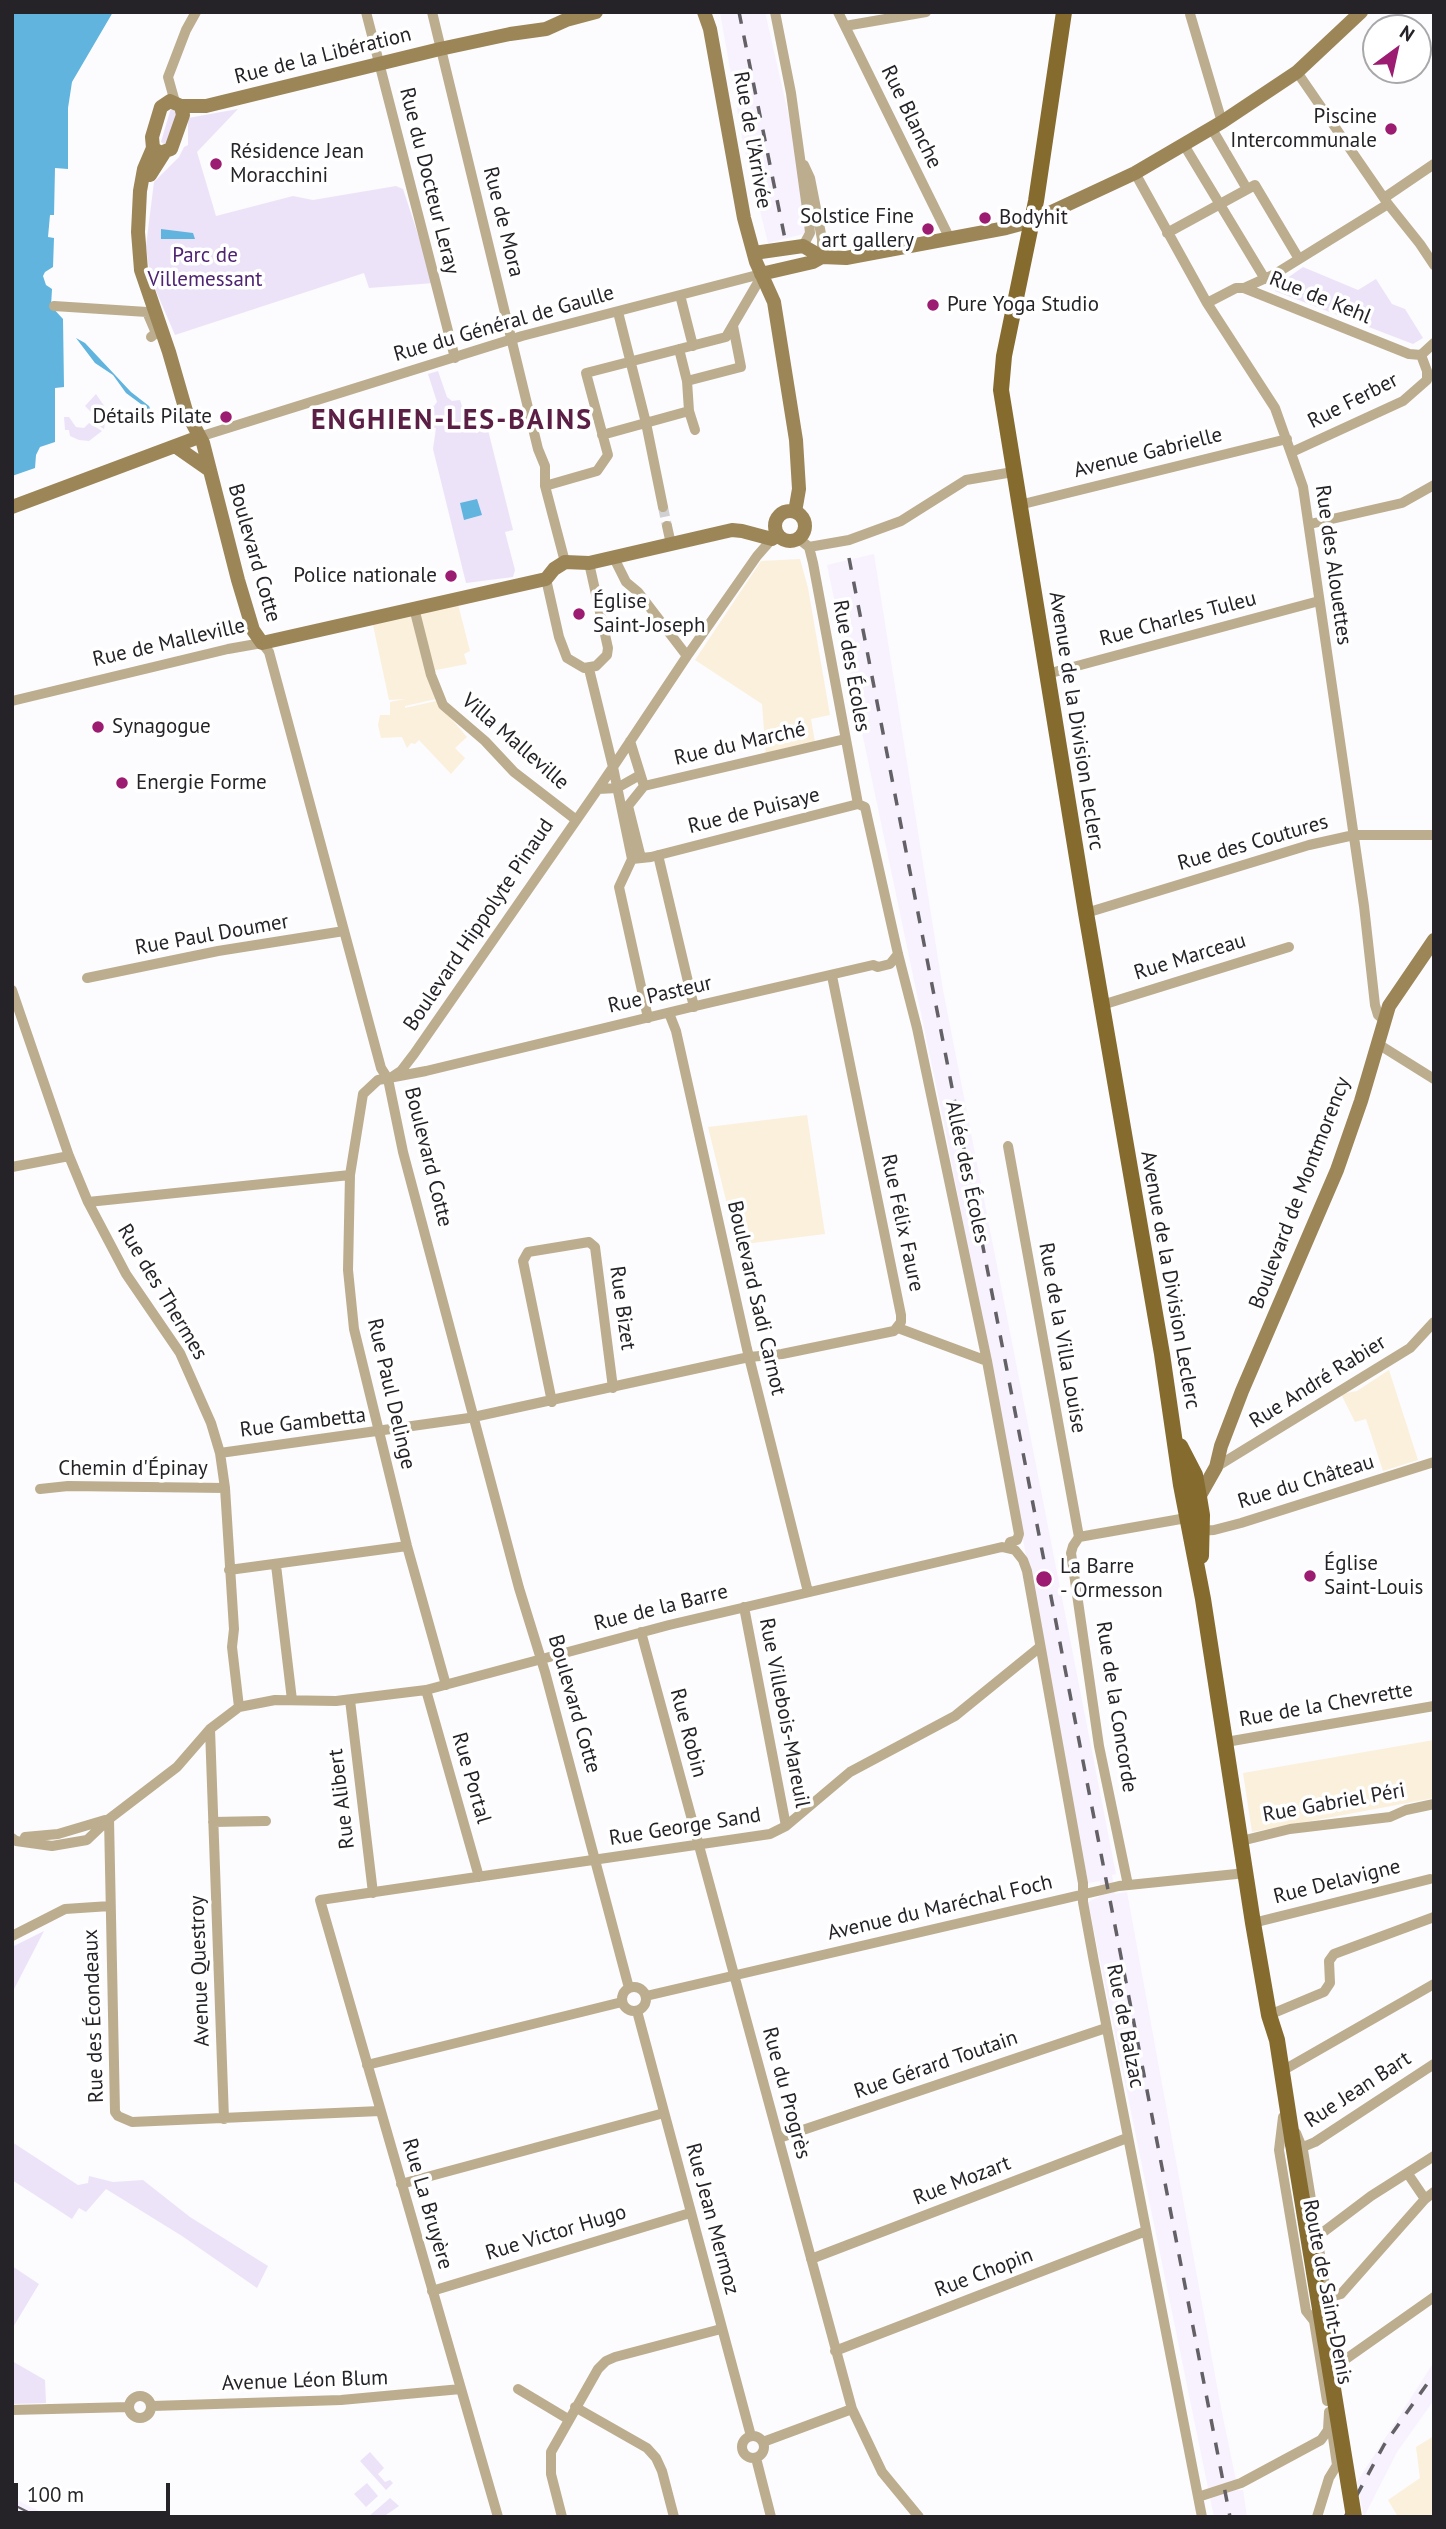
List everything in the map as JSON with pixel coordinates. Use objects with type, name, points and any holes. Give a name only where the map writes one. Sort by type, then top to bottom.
[{"type":"main road","name":"Rue de la Libération","points":[[178,104],[206,106],[440,49],[546,29],[596,12]]},
{"type":"main road","name":"Rue de l'Arrivée","points":[[704,12],[710,29],[744,218],[759,279],[774,302]]},
{"type":"main road","name":"Avenue de la Division Leclerc","points":[[1065,12],[1032,221],[1002,376],[1002,399],[1181,1485],[1195,1524]]},
{"type":"main road","name":"Rue du Général de Gaulle","points":[[759,279],[782,268],[813,262],[822,252],[846,257],[1032,221],[1135,173],[1217,126],[1297,72],[1361,12]]},
{"type":"main road","points":[[199,437],[186,411],[141,270],[138,232],[144,169],[159,150],[174,145],[183,115],[178,104],[167,102],[161,107],[152,137],[159,150],[147,190],[146,246],[150,277],[200,422],[199,437]]},
{"type":"main road","points":[[754,253],[803,246],[822,252]]},
{"type":"main road","points":[[782,268],[774,302],[796,440],[799,489],[795,512]]},
{"type":"main road","points":[[172,447],[182,431],[186,411]]},
{"type":"main road","points":[[12,507],[199,437]]},
{"type":"main road","name":"Boulevard Cotte","points":[[199,437],[197,445],[208,469],[253,630],[262,643]]},
{"type":"main road","points":[[172,447],[208,469]]},
{"type":"main road","points":[[565,562],[589,563],[732,530],[804,543],[805,524],[802,517],[795,512],[786,512],[778,518],[775,537]]},
{"type":"main road","name":"Rue de Malleville","points":[[262,643],[546,579],[554,569],[565,562]]},
{"type":"main road","name":"Boulevard de Montmorency","points":[[1199,1497],[1217,1463],[1242,1391],[1337,1170],[1384,1020],[1394,997],[1434,940]]},
{"type":"main road","name":"Avenue de la Division Leclerc","points":[[1175,1437],[1196,1472],[1199,1497],[1195,1524],[1200,1583],[1220,1709]]},
{"type":"main road","points":[[1181,1485],[1196,1472],[1217,1463]]},
{"type":"main road","name":"Route de Saint-Denis","points":[[1220,1709],[1286,2117],[1298,2146],[1354,2517]]},
{"type":"main road","name":"Route de Saint-Denis","points":[[1273,2042],[1282,2071],[1286,2117]]},
{"type":"street","points":[[178,104],[168,77],[196,12]]},
{"type":"street","name":"Rue du Docteur Leray","points":[[366,12],[456,358]]},
{"type":"street","name":"Rue de Mora","points":[[432,12],[537,446],[545,466],[545,486],[565,562]]},
{"type":"street","points":[[777,12],[810,229],[809,237],[803,246]]},
{"type":"street","name":"Rue Blanche","points":[[838,12],[950,239]]},
{"type":"street","points":[[845,26],[926,12]]},
{"type":"street","points":[[1190,14],[1217,126],[1247,189]]},
{"type":"street","points":[[1297,72],[1434,265]]},
{"type":"street","points":[[794,121],[804,165],[810,178],[822,252]]},
{"type":"street","points":[[1184,145],[1265,279]]},
{"type":"street","points":[[1244,288],[1299,259],[1386,201],[1434,164]]},
{"type":"street","name":"Rue des Alouettes","points":[[1135,173],[1207,303],[1275,408],[1303,487],[1354,835],[1375,1006],[1378,1015],[1384,1020]]},
{"type":"street","points":[[803,175],[822,252]]},
{"type":"street","points":[[1167,233],[1255,185],[1299,259]]},
{"type":"street","points":[[545,486],[597,471],[608,455],[586,373],[726,337],[759,279]]},
{"type":"street","name":"Rue du Général de Gaulle","points":[[199,437],[512,339],[680,295],[759,279]]},
{"type":"street","name":"Rue de Kehl","points":[[1207,303],[1236,288],[1244,288],[1409,354],[1421,355]]},
{"type":"street","points":[[680,295],[693,346]]},
{"type":"street","points":[[54,306],[148,312],[156,333],[151,337]]},
{"type":"street","points":[[618,312],[646,423],[663,507]]},
{"type":"street","points":[[687,381],[741,368],[733,326]]},
{"type":"street","points":[[1421,355],[1434,343]]},
{"type":"street","points":[[679,349],[695,430]]},
{"type":"street","name":"Rue Ferber","points":[[1292,452],[1403,401],[1427,380],[1427,371],[1421,355]]},
{"type":"street","points":[[602,435],[690,411]]},
{"type":"street","name":"Avenue Gabrielle","points":[[1019,505],[1287,439]]},
{"type":"street","points":[[804,543],[849,540],[901,521],[966,480],[1013,471]]},
{"type":"street","points":[[1310,524],[1402,503],[1434,485]]},
{"type":"street","points":[[667,526],[671,544]]},
{"type":"street","name":"Boulevard Hippolyte Pinaud","points":[[388,1079],[401,1071],[414,1054],[757,555],[775,537]]},
{"type":"street","name":"Rue des Écoles","points":[[804,543],[858,804]]},
{"type":"street","points":[[614,558],[626,582],[638,592],[687,656]]},
{"type":"street","points":[[546,579],[567,658],[577,666],[589,669],[601,662],[607,655],[608,648],[589,563]]},
{"type":"street","name":"Rue Charles Tuleu","points":[[1047,674],[1319,601]]},
{"type":"street","name":"Villa Malleville","points":[[414,608],[431,674],[443,705],[485,741],[514,772],[575,819]]},
{"type":"street","name":"Rue de Malleville","points":[[12,701],[262,643]]},
{"type":"street","name":"Boulevard Cotte","points":[[262,643],[269,652],[381,1068],[388,1079],[404,1152],[474,1418],[595,1861]]},
{"type":"street","points":[[589,669],[636,858],[619,887],[648,1018]]},
{"type":"street","name":"Rue du Marché","points":[[617,788],[845,739]]},
{"type":"street","points":[[607,742],[628,744],[642,781],[624,806]]},
{"type":"street","points":[[598,789],[617,788]]},
{"type":"street","name":"Rue de Puisaye","points":[[636,858],[658,855],[858,804]]},
{"type":"street","name":"Allée des Écoles","points":[[858,804],[865,807],[917,1028],[987,1362],[1019,1534],[1017,1540],[1010,1542],[1008,1548]]},
{"type":"street","name":"Rue des Coutures","points":[[1086,913],[1309,845],[1354,835],[1434,835]]},
{"type":"street","points":[[658,855],[694,1007]]},
{"type":"street","name":"Rue Paul Doumer","points":[[87,978],[218,951],[344,931]]},
{"type":"street","name":"Rue Marceau","points":[[1102,1005],[1289,947]]},
{"type":"street","name":"Rue Pasteur","points":[[388,1079],[890,964],[898,954]]},
{"type":"street","name":"Rue Félix Faure","points":[[832,976],[901,1315],[898,1328]]},
{"type":"street","name":"Rue des Thermes","points":[[12,990],[69,1156],[88,1202],[126,1274],[180,1353],[211,1423],[220,1453],[225,1488],[234,1629],[232,1647],[239,1707]]},
{"type":"street","name":"Boulevard Sadi Carnot","points":[[669,1013],[676,1031],[749,1357],[808,1592]]},
{"type":"street","points":[[1378,1044],[1434,1079]]},
{"type":"street","points":[[414,1054],[418,1064],[426,1071]]},
{"type":"street","name":"Rue Paul Delinge","points":[[388,1079],[378,1080],[363,1094],[350,1175],[348,1270],[354,1329],[407,1546],[446,1685]]},
{"type":"street","name":"Rue de la Villa Louise","points":[[1008,1146],[1079,1537]]},
{"type":"street","points":[[12,1167],[69,1156]]},
{"type":"street","points":[[88,1202],[350,1175]]},
{"type":"street","name":"Rue Bizet","points":[[552,1402],[523,1261],[528,1252],[589,1242],[595,1247],[613,1388]]},
{"type":"street","name":"Rue André Rabier","points":[[1217,1463],[1410,1348],[1434,1322]]},
{"type":"street","points":[[749,1357],[782,1354],[887,1334],[898,1328],[987,1362]]},
{"type":"street","name":"Rue Gambetta","points":[[220,1453],[474,1418],[749,1357]]},
{"type":"street","name":"Rue du Château","points":[[1079,1537],[1195,1524],[1229,1526],[1434,1462]]},
{"type":"street","name":"Chemin d'Épinay","points":[[40,1489],[68,1486],[225,1488]]},
{"type":"street","name":"Rue de la Concorde","points":[[1079,1537],[1073,1544],[1072,1553],[1097,1733],[1128,1885]]},
{"type":"street","points":[[229,1570],[407,1546]]},
{"type":"street","name":"Rue de la Barre","points":[[239,1707],[292,1700],[350,1700],[426,1690],[640,1632],[957,1557],[1008,1548]]},
{"type":"street","name":"Rue de Balzac","points":[[1008,1548],[1015,1550],[1023,1560],[1041,1647],[1106,2028],[1202,2517]]},
{"type":"street","points":[[276,1565],[292,1700]]},
{"type":"street","name":"Rue Villebois-Mareuil","points":[[744,1607],[786,1826]]},
{"type":"street","name":"Rue Robin","points":[[640,1632],[699,1845]]},
{"type":"street","name":"Rue George Sand","points":[[320,1900],[770,1834],[786,1826],[850,1772],[955,1716],[1041,1647]]},
{"type":"street","name":"Rue Portal","points":[[426,1690],[479,1877]]},
{"type":"street","name":"Rue Alibert","points":[[350,1700],[373,1893]]},
{"type":"street","name":"Rue de la Chevrette","points":[[1226,1742],[1434,1706]]},
{"type":"street","points":[[12,1837],[58,1835],[109,1819],[177,1767],[210,1729],[239,1707]]},
{"type":"street","name":"Avenue Questroy","points":[[210,1729],[224,2119]]},
{"type":"street","name":"Rue Gabriel Péri","points":[[1241,1841],[1290,1829],[1390,1817],[1406,1810],[1434,1804]]},
{"type":"street","name":"Rue des Écondeaux","points":[[109,1819],[115,2112],[122,2119],[132,2122],[380,2111]]},
{"type":"street","points":[[213,1822],[266,1821]]},
{"type":"street","name":"Rue du Progrès","points":[[699,1845],[852,2409],[882,2472],[919,2517]]},
{"type":"street","points":[[595,1861],[629,1987]]},
{"type":"street","name":"Avenue du Maréchal Foch","points":[[646,1996],[1128,1885],[1246,1873]]},
{"type":"street","name":"Rue Delavigne","points":[[1253,1923],[1430,1879]]},
{"type":"street","name":"Rue La Bruyère","points":[[320,1900],[498,2517]]},
{"type":"street","points":[[12,1936],[65,1909],[110,1906]]},
{"type":"street","points":[[1269,2015],[1324,1992],[1331,1983],[1329,1961],[1334,1954],[1434,1917]]},
{"type":"street","points":[[1282,2071],[1434,1984]]},
{"type":"street","points":[[629,1987],[640,1988],[646,1996],[645,2006],[637,2011],[626,2009],[622,2002],[622,1995],[629,1987]]},
{"type":"street","points":[[367,2065],[622,2002]]},
{"type":"street","name":"Rue Jean Mermoz","points":[[637,2011],[751,2436]]},
{"type":"street","name":"Rue Gérard Toutain","points":[[779,2138],[1106,2028]]},
{"type":"street","name":"Rue Jean Bart","points":[[1298,2146],[1315,2142],[1434,2064]]},
{"type":"street","points":[[401,2185],[664,2113]]},
{"type":"street","name":"Route de Saint-Denis","points":[[1286,2117],[1279,2150],[1307,2311],[1314,2321],[1337,2465]]},
{"type":"street","name":"Rue Mozart","points":[[811,2259],[1127,2138]]},
{"type":"street","name":"Route de Saint-Denis","points":[[1298,2146],[1318,2236],[1327,2317],[1350,2449],[1337,2465]]},
{"type":"street","points":[[1318,2236],[1371,2196],[1434,2156]]},
{"type":"street","points":[[1408,2174],[1425,2199]]},
{"type":"street","points":[[1327,2298],[1341,2294],[1434,2192]]},
{"type":"street","name":"Rue Victor Hugo","points":[[432,2291],[691,2213]]},
{"type":"street","name":"Rue Chopin","points":[[835,2351],[1146,2231]]},
{"type":"street","points":[[1336,2366],[1434,2297]]},
{"type":"street","points":[[562,2517],[551,2474],[550,2457],[553,2446],[598,2369],[606,2361],[721,2329]]},
{"type":"street","name":"Avenue Léon Blum","points":[[152,2406],[341,2400],[461,2389]]},
{"type":"street","points":[[518,2389],[568,2420]]},
{"type":"street","name":"Avenue Léon Blum","points":[[139,2396],[146,2397],[152,2406],[150,2414],[140,2418],[131,2414],[129,2407],[133,2398],[139,2396]]},
{"type":"street","name":"Avenue Léon Blum","points":[[12,2410],[129,2407]]},
{"type":"street","points":[[575,2407],[647,2448],[662,2471],[674,2517]]},
{"type":"street","points":[[763,2442],[852,2409]]},
{"type":"street","points":[[1198,2497],[1241,2483],[1321,2440],[1328,2430],[1329,2412]]},
{"type":"street","points":[[751,2436],[757,2436],[763,2442],[763,2452],[756,2458],[747,2457],[741,2450],[743,2441],[751,2436]]},
{"type":"street","points":[[756,2458],[771,2517]]},
{"type":"street","points":[[1317,2517],[1329,2478],[1337,2465]]},
{"type":"shaded area","points":[[720,12],[765,12],[815,231],[768,243],[743,143]]},
{"type":"shaded area","points":[[874,554],[943,990],[1116,1874],[1112,1875],[1115,1894],[1127,1892],[1221,2408],[1238,2490],[1243,2490],[1247,2517],[1214,2517],[1088,1902],[1100,1896],[1100,1881],[1088,1883],[946,1133],[827,565]]},
{"type":"shaded area","points":[[800,559],[808,588],[830,715],[811,719],[815,742],[766,756],[762,704],[695,660],[761,561]]},
{"type":"shaded area","points":[[458,604],[470,651],[464,654],[467,664],[431,671],[416,615]]},
{"type":"shaded area","points":[[414,616],[436,699],[405,708],[436,701],[467,737],[455,748],[465,758],[451,774],[419,740],[407,748],[402,737],[381,738],[378,725],[380,715],[390,715],[390,702],[405,699],[389,700],[373,625]]},
{"type":"shaded area","points":[[807,1115],[825,1234],[737,1245],[708,1127]]},
{"type":"shaded area","points":[[1389,1370],[1418,1460],[1383,1471],[1366,1419],[1355,1422],[1341,1394],[1357,1391]]},
{"type":"shaded area","points":[[1434,1740],[1434,1798],[1252,1832],[1243,1773]]},
{"type":"shaded area","points":[[1434,2362],[1434,2400],[1397,2452],[1364,2517],[1357,2482]]},
{"type":"shaded area","points":[[1434,2436],[1434,2517],[1398,2517],[1388,2500],[1420,2478],[1416,2447]]},
{"type":"shaded area","points":[[12,2497],[30,2507],[54,2517],[12,2517]]},
{"type":"green space","points":[[171,108],[177,113],[169,143],[164,144],[161,142]]},
{"type":"green space","name":"Parc de Villemessant","points":[[238,109],[197,152],[216,216],[293,196],[313,200],[396,186],[403,189],[434,283],[369,288],[364,273],[175,335],[150,277],[146,246],[154,182],[188,145],[188,118]]},
{"type":"green space","points":[[1303,267],[1358,290],[1376,279],[1392,304],[1405,309],[1423,338],[1413,344],[1275,291],[1276,286]]},
{"type":"green space","points":[[438,371],[447,397],[452,401],[460,400],[465,416],[462,417],[472,430],[477,433],[487,426],[513,530],[505,532],[515,570],[513,577],[466,583],[433,449],[436,428],[432,428],[426,409],[437,402],[428,374]]},
{"type":"green space","points":[[96,394],[107,410],[104,429],[91,421],[91,412],[85,406]]},
{"type":"green space","points":[[64,417],[69,417],[76,427],[84,428],[89,423],[102,431],[89,441],[79,440],[70,436],[69,430],[65,430]]},
{"type":"green space","points":[[44,1931],[12,1993],[12,1947]]},
{"type":"green space","points":[[12,2142],[78,2185],[88,2183],[89,2176],[113,2182],[143,2180],[190,2217],[268,2266],[257,2288],[182,2236],[106,2189],[86,2212],[79,2208],[72,2219],[12,2180]]},
{"type":"green space","points":[[12,2266],[39,2284],[12,2329]]},
{"type":"green space","points":[[12,2361],[45,2380],[46,2403],[12,2404]]},
{"type":"green space","points":[[370,2452],[384,2468],[378,2474],[385,2482],[390,2480],[393,2483],[386,2490],[360,2461]]},
{"type":"green space","points":[[367,2483],[378,2496],[366,2507],[354,2494]]},
{"type":"green space","points":[[390,2498],[399,2506],[383,2517],[368,2517]]},
{"type":"water","points":[[12,12],[113,12],[72,82],[68,108],[68,169],[55,168],[54,215],[50,215],[48,237],[54,238],[53,267],[43,276],[46,285],[52,289],[51,306],[63,319],[64,387],[55,388],[55,442],[40,447],[35,468],[12,476]]},
{"type":"water","points":[[161,229],[193,233],[195,239],[161,239]]},
{"type":"water","points":[[76,338],[85,343],[131,392],[149,406],[155,420],[149,410],[126,393],[113,375],[95,363]]},
{"type":"water","points":[[477,499],[482,515],[464,520],[460,503]]},
{"type":"tunnel","points":[[663,507],[667,526]]},
{"type":"tram line","points":[[12,2504],[38,2517]]},
{"type":"railway","points":[[739,12],[785,239]]},
{"type":"railway","points":[[849,558],[1230,2517]]},
{"type":"railway","points":[[1345,2517],[1384,2445],[1434,2374]]},
{"type":"place","name":"Piscine Intercommunale","points":[[1391,129]]},
{"type":"place","name":"Résidence Jean Moracchini","points":[[216,164]]},
{"type":"place","name":"Bodyhit","points":[[985,218]]},
{"type":"place","name":"Solstice Fine art gallery","points":[[928,229]]},
{"type":"place","name":"Pure Yoga Studio","points":[[933,305]]},
{"type":"place","name":"Détails Pilate","points":[[226,417]]},
{"type":"place","name":"Police nationale","points":[[451,576]]},
{"type":"place","name":"Église Saint-Joseph","points":[[579,614]]},
{"type":"place","name":"Synagogue","points":[[98,727]]},
{"type":"place","name":"Energie Forme","points":[[122,783]]},
{"type":"place","name":"Église Saint-Louis","points":[[1310,1576]]},
{"type":"place","name":"La Barre - Ormesson","points":[[1044,1579]]},
{"type":"district","name":"ENGHIEN-LES-BAINS","points":[[452,421]]}]
